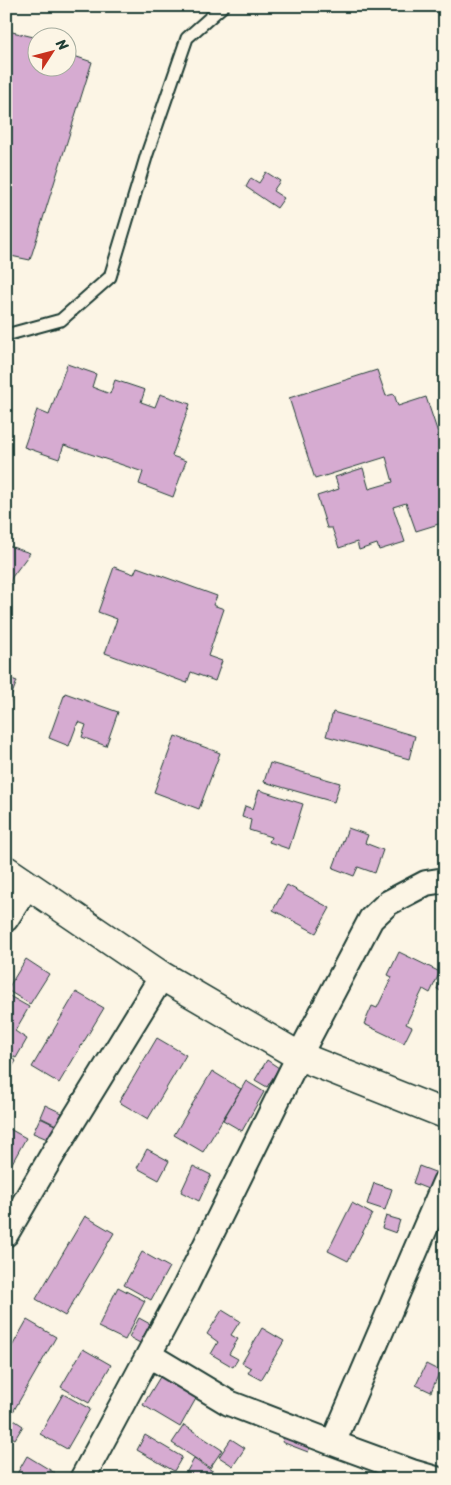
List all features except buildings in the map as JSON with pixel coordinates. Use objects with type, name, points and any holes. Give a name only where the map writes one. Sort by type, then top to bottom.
[{"type":"street","points":[[6,920],[17,877],[162,976],[300,1056],[445,1114]]},
{"type":"street","points":[[82,1479],[186,1285],[300,1056],[371,919],[388,903],[426,883],[445,880]]},
{"type":"street","points":[[6,1234],[162,976]]},
{"type":"street","points":[[332,1443],[445,1182]]},
{"type":"street","points":[[149,1354],[229,1403],[412,1475],[436,1479]]},
{"type":"lane","points":[[6,335],[61,320],[110,277],[147,154],[187,38],[223,6]]}]
